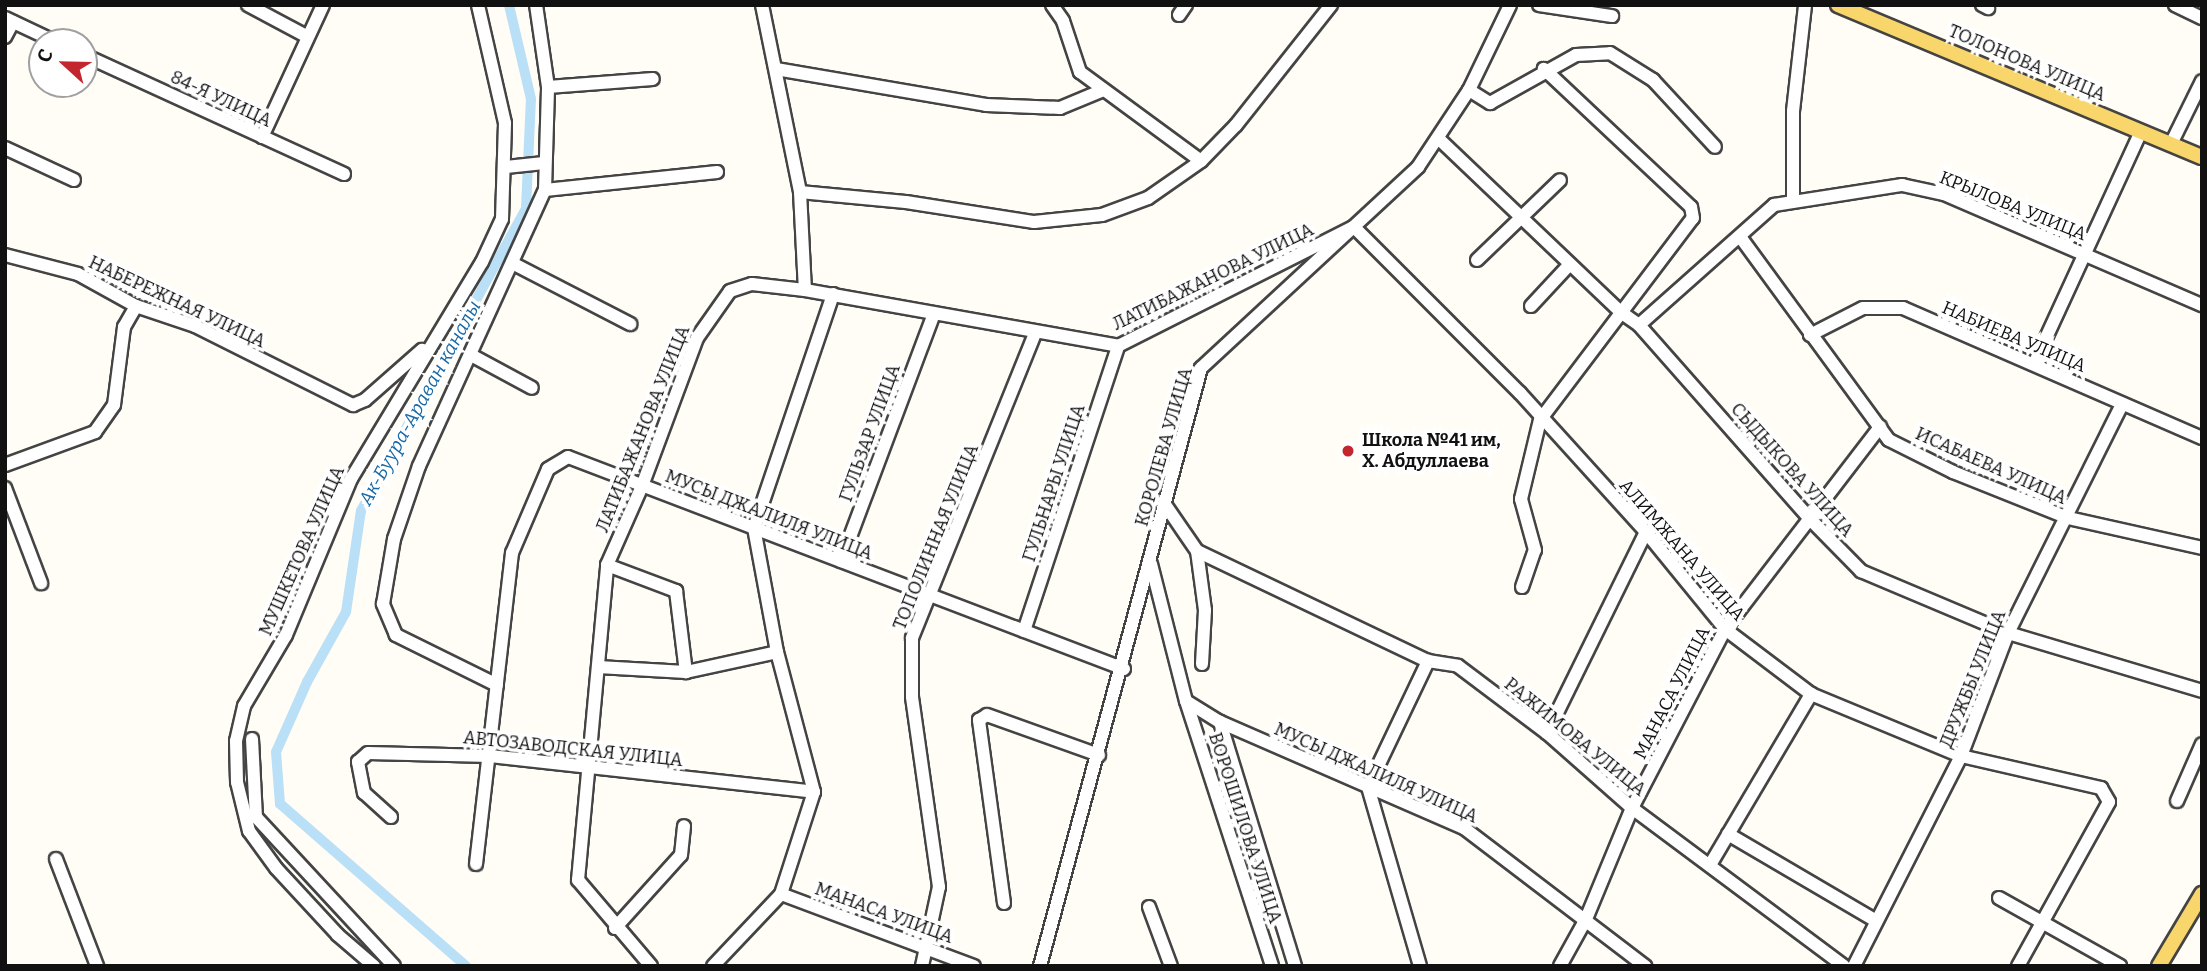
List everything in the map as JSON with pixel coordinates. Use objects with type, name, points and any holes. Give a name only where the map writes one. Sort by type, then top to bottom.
[{"type":"main road","name":"ТОЛОНОВА УЛИЦА","points":[[1838,5],[2202,157]]},
{"type":"main road","points":[[2159,966],[2202,894]]},
{"type":"street","points":[[248,5],[306,36]]},
{"type":"street","points":[[262,137],[306,36],[323,5]]},
{"type":"street","name":"МУШКЕТОВА УЛИЦА","points":[[374,966],[338,935],[276,868],[249,831],[237,782],[236,741],[244,706],[286,635],[351,479],[430,343],[482,262],[502,219],[506,167],[505,122],[478,5]]},
{"type":"street","points":[[497,685],[396,635],[383,604],[394,539],[419,466],[514,264],[545,190],[548,87],[536,5]]},
{"type":"street","points":[[762,5],[800,192],[805,290]]},
{"type":"street","points":[[800,192],[906,202],[1034,222],[1102,215],[1148,198],[1201,161],[1236,125],[1331,5]]},
{"type":"street","name":"КОРОЛЕВА УЛИЦА","points":[[1040,966],[1124,669],[1164,503],[1201,368],[1418,167],[1468,90],[1510,5]]},
{"type":"street","points":[[1539,5],[1612,16]]},
{"type":"street","points":[[1793,201],[1793,111],[1805,5]]},
{"type":"street","points":[[2175,5],[2202,18]]},
{"type":"street","points":[[1057,7],[1080,72],[1201,161]]},
{"type":"street","points":[[5,37],[9,20],[28,29]]},
{"type":"street","points":[[1468,90],[1490,103],[1544,69],[1576,55],[1610,53],[1653,80],[1715,147]]},
{"type":"street","name":"84-Я УЛИЦА","points":[[98,61],[344,174]]},
{"type":"street","points":[[775,69],[986,105],[1060,108],[1101,90]]},
{"type":"street","points":[[1522,587],[1535,550],[1521,499],[1540,420],[1693,218],[1691,207],[1544,69]]},
{"type":"street","points":[[548,87],[653,79]]},
{"type":"street","points":[[2171,144],[2202,81]]},
{"type":"street","points":[[2034,364],[2141,131]]},
{"type":"street","name":"СЫДЫКОВА УЛИЦА","points":[[1438,139],[1622,313],[1639,325],[1808,517],[1861,571],[2008,633],[2202,691]]},
{"type":"street","points":[[5,148],[74,180]]},
{"type":"street","points":[[506,167],[544,163]]},
{"type":"street","points":[[545,190],[718,172]]},
{"type":"street","points":[[1477,260],[1523,219],[1560,180]]},
{"type":"street","name":"КРЫЛОВА УЛИЦА","points":[[1639,325],[1741,238],[1774,205],[1902,185],[1944,194],[2202,305]]},
{"type":"street","name":"ЛАТИБАЖАНОВА УЛИЦА","points":[[651,966],[615,928],[578,880],[607,565],[642,486],[697,338],[714,308],[730,291],[752,284],[805,290],[933,316],[1118,346],[1354,227]]},
{"type":"street","name":"АЛИМЖАНА УЛИЦА","points":[[1354,227],[1520,393],[1540,420],[1646,532],[1725,629],[1811,694],[1961,756],[2101,788],[2109,802],[2040,924]]},
{"type":"street","name":"ИСАБАЕВА УЛИЦА","points":[[1741,238],[1889,440],[1952,472],[2068,518],[2202,548]]},
{"type":"street","name":"НАБЕРЕЖНАЯ УЛИЦА","points":[[5,255],[78,274],[136,306],[195,326],[353,405],[365,400],[430,343]]},
{"type":"street","points":[[514,264],[630,324]]},
{"type":"street","points":[[1531,306],[1570,264]]},
{"type":"street","points":[[713,966],[781,894],[814,792],[777,652],[754,528],[833,294]]},
{"type":"street","points":[[5,465],[95,432],[114,405],[124,327],[136,306]]},
{"type":"street","name":"НАБИЕВА УЛИЦА","points":[[1810,335],[1863,308],[1903,308],[2202,438]]},
{"type":"street","name":"ГУЛЬЗАР УЛИЦА","points":[[841,561],[933,316]]},
{"type":"street","name":"ТОПОЛИННАЯ УЛИЦА","points":[[922,966],[929,947],[939,887],[912,697],[912,638],[1035,334]]},
{"type":"street","name":"ГУЛЬНАРЫ УЛИЦА","points":[[1024,631],[1118,346]]},
{"type":"street","points":[[471,355],[532,388]]},
{"type":"street","name":"ДРУЖБЫ УЛИЦА","points":[[1854,966],[1961,756],[2008,633],[2068,518],[2122,404]]},
{"type":"street","name":"МАНАСА УЛИЦА","points":[[1560,966],[1586,919],[1632,808],[1725,629],[1808,517],[1880,427]]},
{"type":"street","name":"МУСЫ ДЖАЛИЛЯ УЛИЦА","points":[[476,864],[512,553],[548,469],[568,457],[1124,669]]},
{"type":"street","points":[[5,488],[41,583]]},
{"type":"street","name":"РАЖИМОВА УЛИЦА","points":[[1164,503],[1198,551],[1428,661],[1458,666],[1548,733],[1632,808],[1844,966]]},
{"type":"street","points":[[1548,733],[1646,532]]},
{"type":"street","points":[[1198,551],[1205,610],[1202,664]]},
{"type":"street","name":"ВОРОШИЛОВА УЛИЦА","points":[[1151,563],[1186,701],[1272,966]]},
{"type":"street","points":[[607,565],[676,591],[686,672]]},
{"type":"street","points":[[598,667],[686,672],[777,652]]},
{"type":"street","points":[[1420,966],[1368,787],[1428,661]]},
{"type":"street","points":[[1710,865],[1811,694]]},
{"type":"street","name":"МУСЫ ДЖАЛИЛЯ УЛИЦА","points":[[1186,701],[1220,722],[1464,828],[1644,966]]},
{"type":"street","points":[[1004,903],[979,720],[987,715],[1099,755]]},
{"type":"street","name":"ВОРОШИЛОВА УЛИЦА","points":[[1220,722],[1295,966]]},
{"type":"street","points":[[252,739],[256,817],[394,966]]},
{"type":"street","points":[[2178,801],[2202,744]]},
{"type":"street","name":"АВТОЗАВОДСКАЯ УЛИЦА","points":[[391,817],[364,793],[358,762],[368,753],[490,755],[814,792]]},
{"type":"street","points":[[615,928],[681,855],[684,826]]},
{"type":"street","points":[[1728,834],[1876,921]]},
{"type":"street","points":[[56,859],[97,966]]},
{"type":"street","name":"МАНАСА УЛИЦА","points":[[781,894],[974,966]]},
{"type":"street","points":[[1999,898],[2040,924],[2120,966]]},
{"type":"street","points":[[1149,907],[1171,966]]},
{"type":"street","points":[[2018,966],[2040,924]]},
{"type":"waterway","name":"Ак-Буура-Араван каналы","points":[[466,966],[280,804],[276,752],[307,682],[346,612],[361,511],[526,208],[531,99],[509,5]]},
{"type":"place","name":"Школа №41 им, Х. Абдуллаева","points":[[1348,451]]}]
